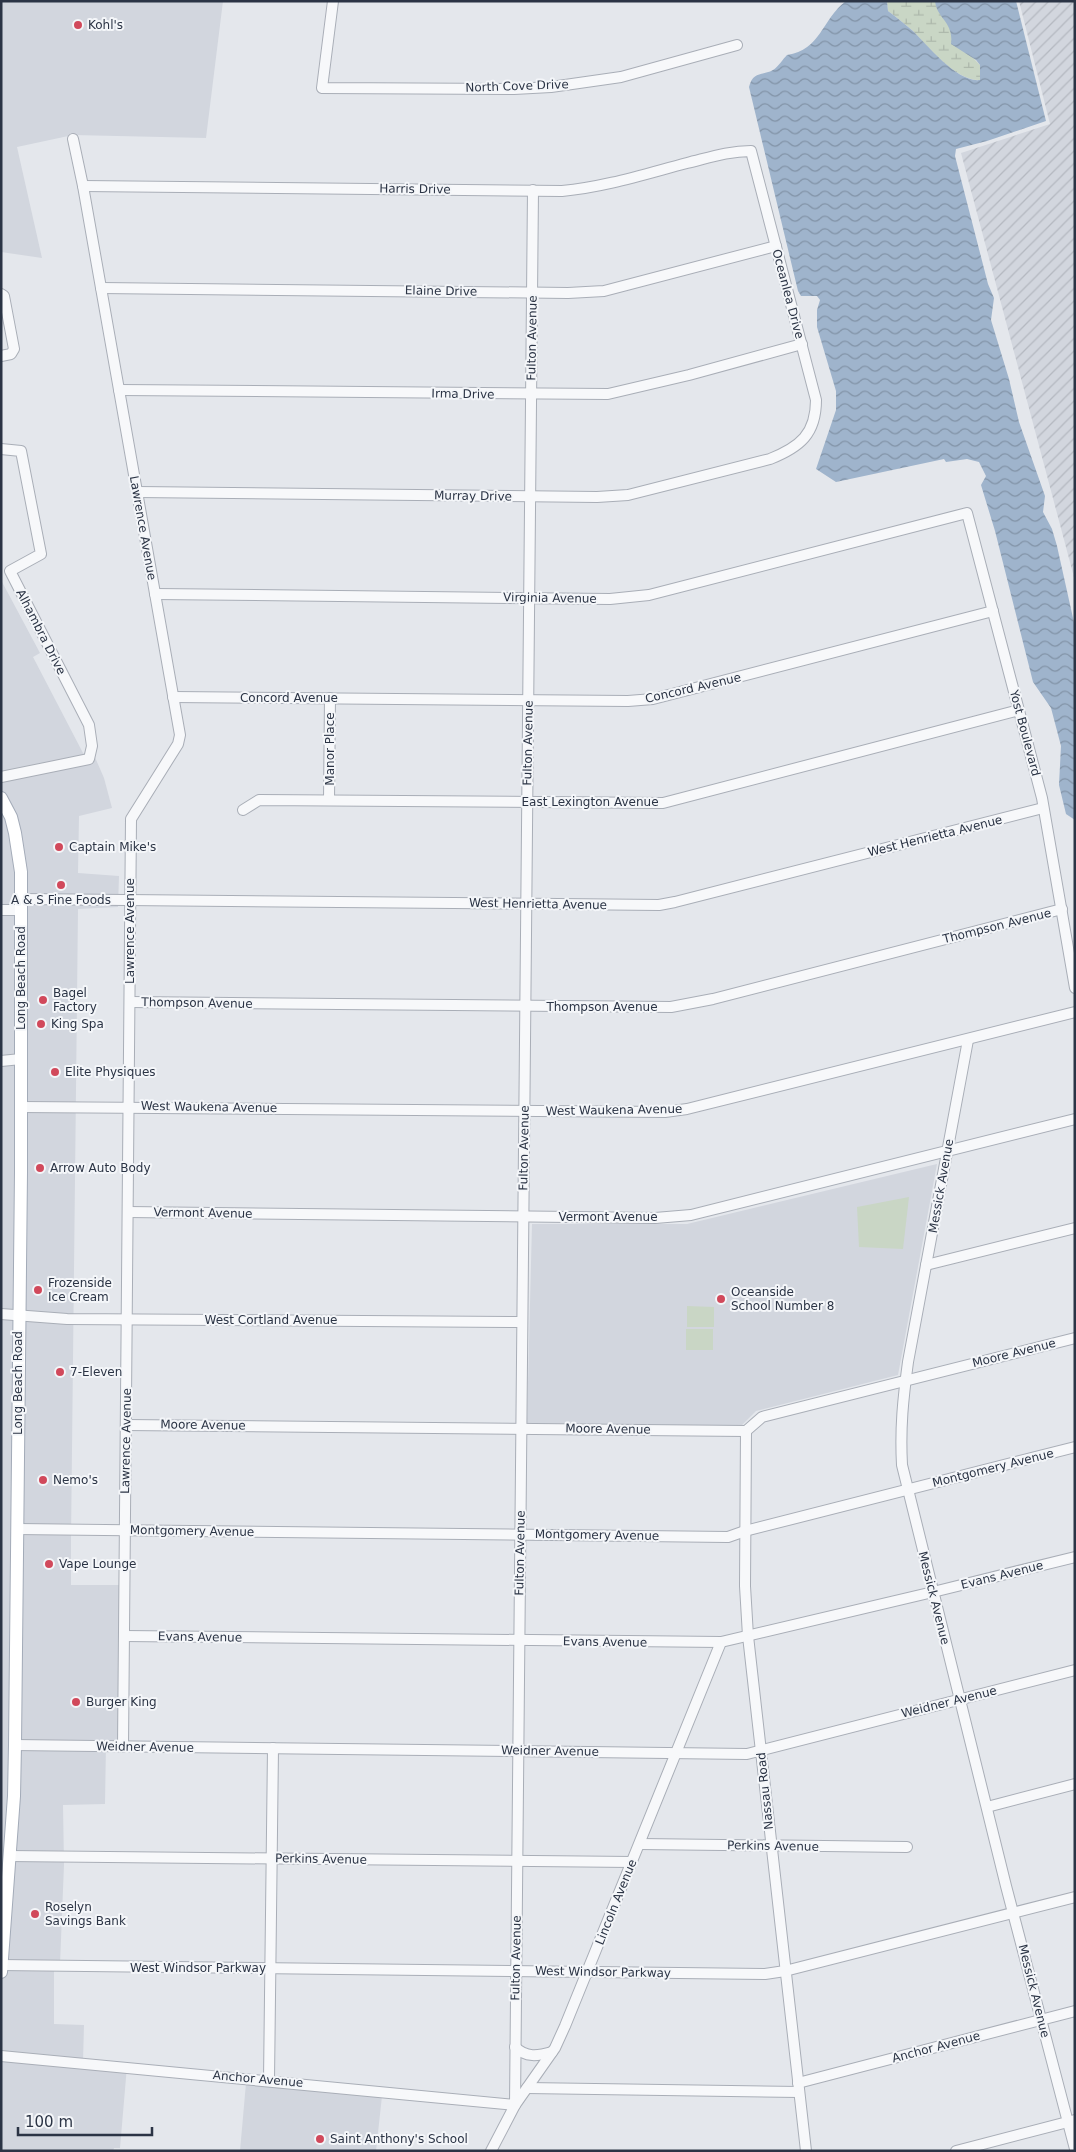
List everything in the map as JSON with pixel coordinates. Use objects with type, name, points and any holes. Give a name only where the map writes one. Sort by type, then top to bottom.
[{"type":"main road","name":"Long Beach Road","points":[[1,798],[11,817],[21,872],[21,1107],[15,1745],[1,1972]]},
{"type":"street","name":"North Cove Drive","points":[[333,1],[322,88],[514,89],[551,87],[621,77],[737,46]]},
{"type":"street","name":"Lawrence Avenue","points":[[73,139],[83,186],[180,735],[178,744],[131,819],[123,1747]]},
{"type":"street","name":"Oceanlea Drive","points":[[742,151],[751,150],[816,400],[814,421],[808,434],[800,444]]},
{"type":"street","name":"Harris Drive","points":[[83,186],[586,189],[730,152],[742,151]]},
{"type":"street","name":"Fulton Avenue","points":[[515,2105],[533,190]]},
{"type":"street","name":"Elaine Drive","points":[[101,288],[604,291],[776,246]]},
{"type":"street","points":[[1,294],[4,296],[14,349],[11,354],[1,356]]},
{"type":"street","name":"Irma Drive","points":[[119,390],[582,395],[618,392],[802,344]]},
{"type":"street","name":"Murray Drive","points":[[137,492],[596,497],[628,495],[770,458],[789,451],[800,444]]},
{"type":"street","name":"Alhambra Drive","points":[[1,449],[21,451],[40,554],[10,571],[88,724],[92,746],[89,759],[1,777]]},
{"type":"street","name":"Yost Boulevard","points":[[936,520],[967,512],[1044,808],[1075,988]]},
{"type":"street","name":"Virginia Avenue","points":[[155,594],[610,599],[649,595],[936,520]]},
{"type":"street","name":"Concord Avenue","points":[[174,697],[628,701],[653,699],[993,611]]},
{"type":"street","name":"Manor Place","points":[[330,698],[330,800]]},
{"type":"street","name":"East Lexington Avenue","points":[[243,810],[259,800],[663,803],[1019,710]]},
{"type":"street","name":"West Henrietta Avenue","points":[[1,910],[21,904],[131,900],[633,905],[675,902],[1044,808]]},
{"type":"street","name":"Thompson Avenue","points":[[130,1002],[643,1008],[684,1005],[1062,909]]},
{"type":"street","name":"West Waukena Avenue","points":[[21,1107],[129,1106],[665,1112],[687,1109],[1075,1012]]},
{"type":"street","name":"Messick Avenue","points":[[968,1040],[901,1405],[900,1436],[902,1466],[1041,2020],[1071,2121],[1075,2149]]},
{"type":"street","points":[[1,1061],[21,1059]]},
{"type":"street","name":"Vermont Avenue","points":[[128,1212],[655,1218],[691,1215],[1075,1119]]},
{"type":"street","points":[[926,1266],[1075,1228]]},
{"type":"street","name":"West Cortland Avenue","points":[[1,1314],[67,1319],[127,1320],[522,1322]]},
{"type":"street","name":"Moore Avenue","points":[[126,1424],[746,1431],[762,1417],[1075,1338]]},
{"type":"street","name":"Nassau Road","points":[[746,1431],[745,1586],[748,1636],[806,2151]]},
{"type":"street","name":"Montgomery Avenue","points":[[17,1529],[728,1537],[745,1530],[1075,1447]]},
{"type":"street","name":"Evans Avenue","points":[[124,1636],[721,1642],[1075,1556]]},
{"type":"street","name":"Lincoln Avenue","points":[[491,2151],[515,2105],[552,2052],[565,2026],[721,1642]]},
{"type":"street","name":"Weidner Avenue","points":[[15,1745],[747,1754],[1075,1670]]},
{"type":"street","points":[[269,2080],[273,1748]]},
{"type":"street","points":[[987,1807],[1075,1784]]},
{"type":"street","name":"Perkins Avenue","points":[[640,1844],[907,1847]]},
{"type":"street","name":"Perkins Avenue","points":[[9,1856],[632,1862]]},
{"type":"street","name":"West Windsor Parkway","points":[[1,1965],[765,1974],[786,1971],[1075,1897]]},
{"type":"street","name":"Anchor Avenue","points":[[527,2088],[799,2087],[1075,2011]]},
{"type":"street","points":[[515,2047],[521,2053],[535,2056],[552,2052]]},
{"type":"street","name":"Anchor Avenue","points":[[1,2056],[269,2080],[515,2105]]},
{"type":"street","points":[[956,2151],[1071,2121]]},
{"type":"shaded area","points":[[1,1],[223,1],[206,138],[73,135],[17,147],[42,258],[1,252]]},
{"type":"shaded area","points":[[1019,1],[1075,1],[1075,581],[961,153],[1050,124]]},
{"type":"shaded area","points":[[1,580],[40,653],[33,657],[83,753],[94,755],[104,778],[112,808],[79,816],[78,873],[119,876],[118,907],[78,909],[71,1585],[122,1585],[120,1744],[106,1744],[105,1804],[63,1805],[64,1865],[60,1964],[54,1965],[54,2024],[84,2025],[83,2062],[127,2066],[120,2148],[114,2148],[113,2151],[1,2151]]},
{"type":"shaded area","name":"Oceanside School Number 8","points":[[937,1164],[898,1375],[756,1411],[741,1426],[527,1423],[532,1224],[687,1224]]},
{"type":"shaded area","points":[[246,2083],[382,2096],[376,2151],[240,2151]]},
{"type":"green space","points":[[887,1],[935,1],[949,26],[952,36],[980,65],[980,80],[962,75],[943,62],[913,31],[888,11]]},
{"type":"green space","points":[[909,1197],[903,1249],[859,1247],[857,1207]]},
{"type":"green space","points":[[687,1306],[714,1307],[714,1327],[687,1327]]},
{"type":"green space","points":[[686,1329],[713,1329],[713,1350],[686,1350]]},
{"type":"water","points":[[846,1],[887,1],[888,11],[913,31],[953,70],[962,76],[980,80],[980,65],[976,60],[951,44],[948,25],[936,7],[935,1],[1016,1],[1046,121],[987,141],[956,149],[955,156],[988,284],[994,298],[991,320],[1009,379],[1019,422],[1045,496],[1043,512],[1052,529],[1057,546],[1075,627],[1075,820],[1066,814],[1059,785],[1061,746],[1051,708],[1033,682],[995,531],[981,485],[986,476],[979,462],[967,459],[946,462],[944,459],[836,482],[816,469],[836,410],[836,391],[817,327],[817,310],[820,300],[817,296],[801,296],[798,291],[749,87],[755,76],[773,70],[787,55],[807,47],[820,33],[831,16]]},
{"type":"place","name":"Kohl's","points":[[78,25]]},
{"type":"place","name":"Captain Mike's","points":[[59,847]]},
{"type":"place","name":"A & S Fine Foods","points":[[61,885]]},
{"type":"place","name":"Bagel Factory","points":[[43,1000]]},
{"type":"place","name":"King Spa","points":[[41,1024]]},
{"type":"place","name":"Elite Physiques","points":[[55,1072]]},
{"type":"place","name":"Arrow Auto Body","points":[[40,1168]]},
{"type":"place","name":"Frozenside Ice Cream","points":[[38,1290]]},
{"type":"place","name":"Oceanside School Number 8","points":[[721,1299]]},
{"type":"place","name":"7-Eleven","points":[[60,1372]]},
{"type":"place","name":"Nemo's","points":[[43,1480]]},
{"type":"place","name":"Vape Lounge","points":[[49,1564]]},
{"type":"place","name":"Burger King","points":[[76,1702]]},
{"type":"place","name":"Roselyn Savings Bank","points":[[35,1914]]},
{"type":"place","name":"Saint Anthony's School","points":[[320,2139]]}]
